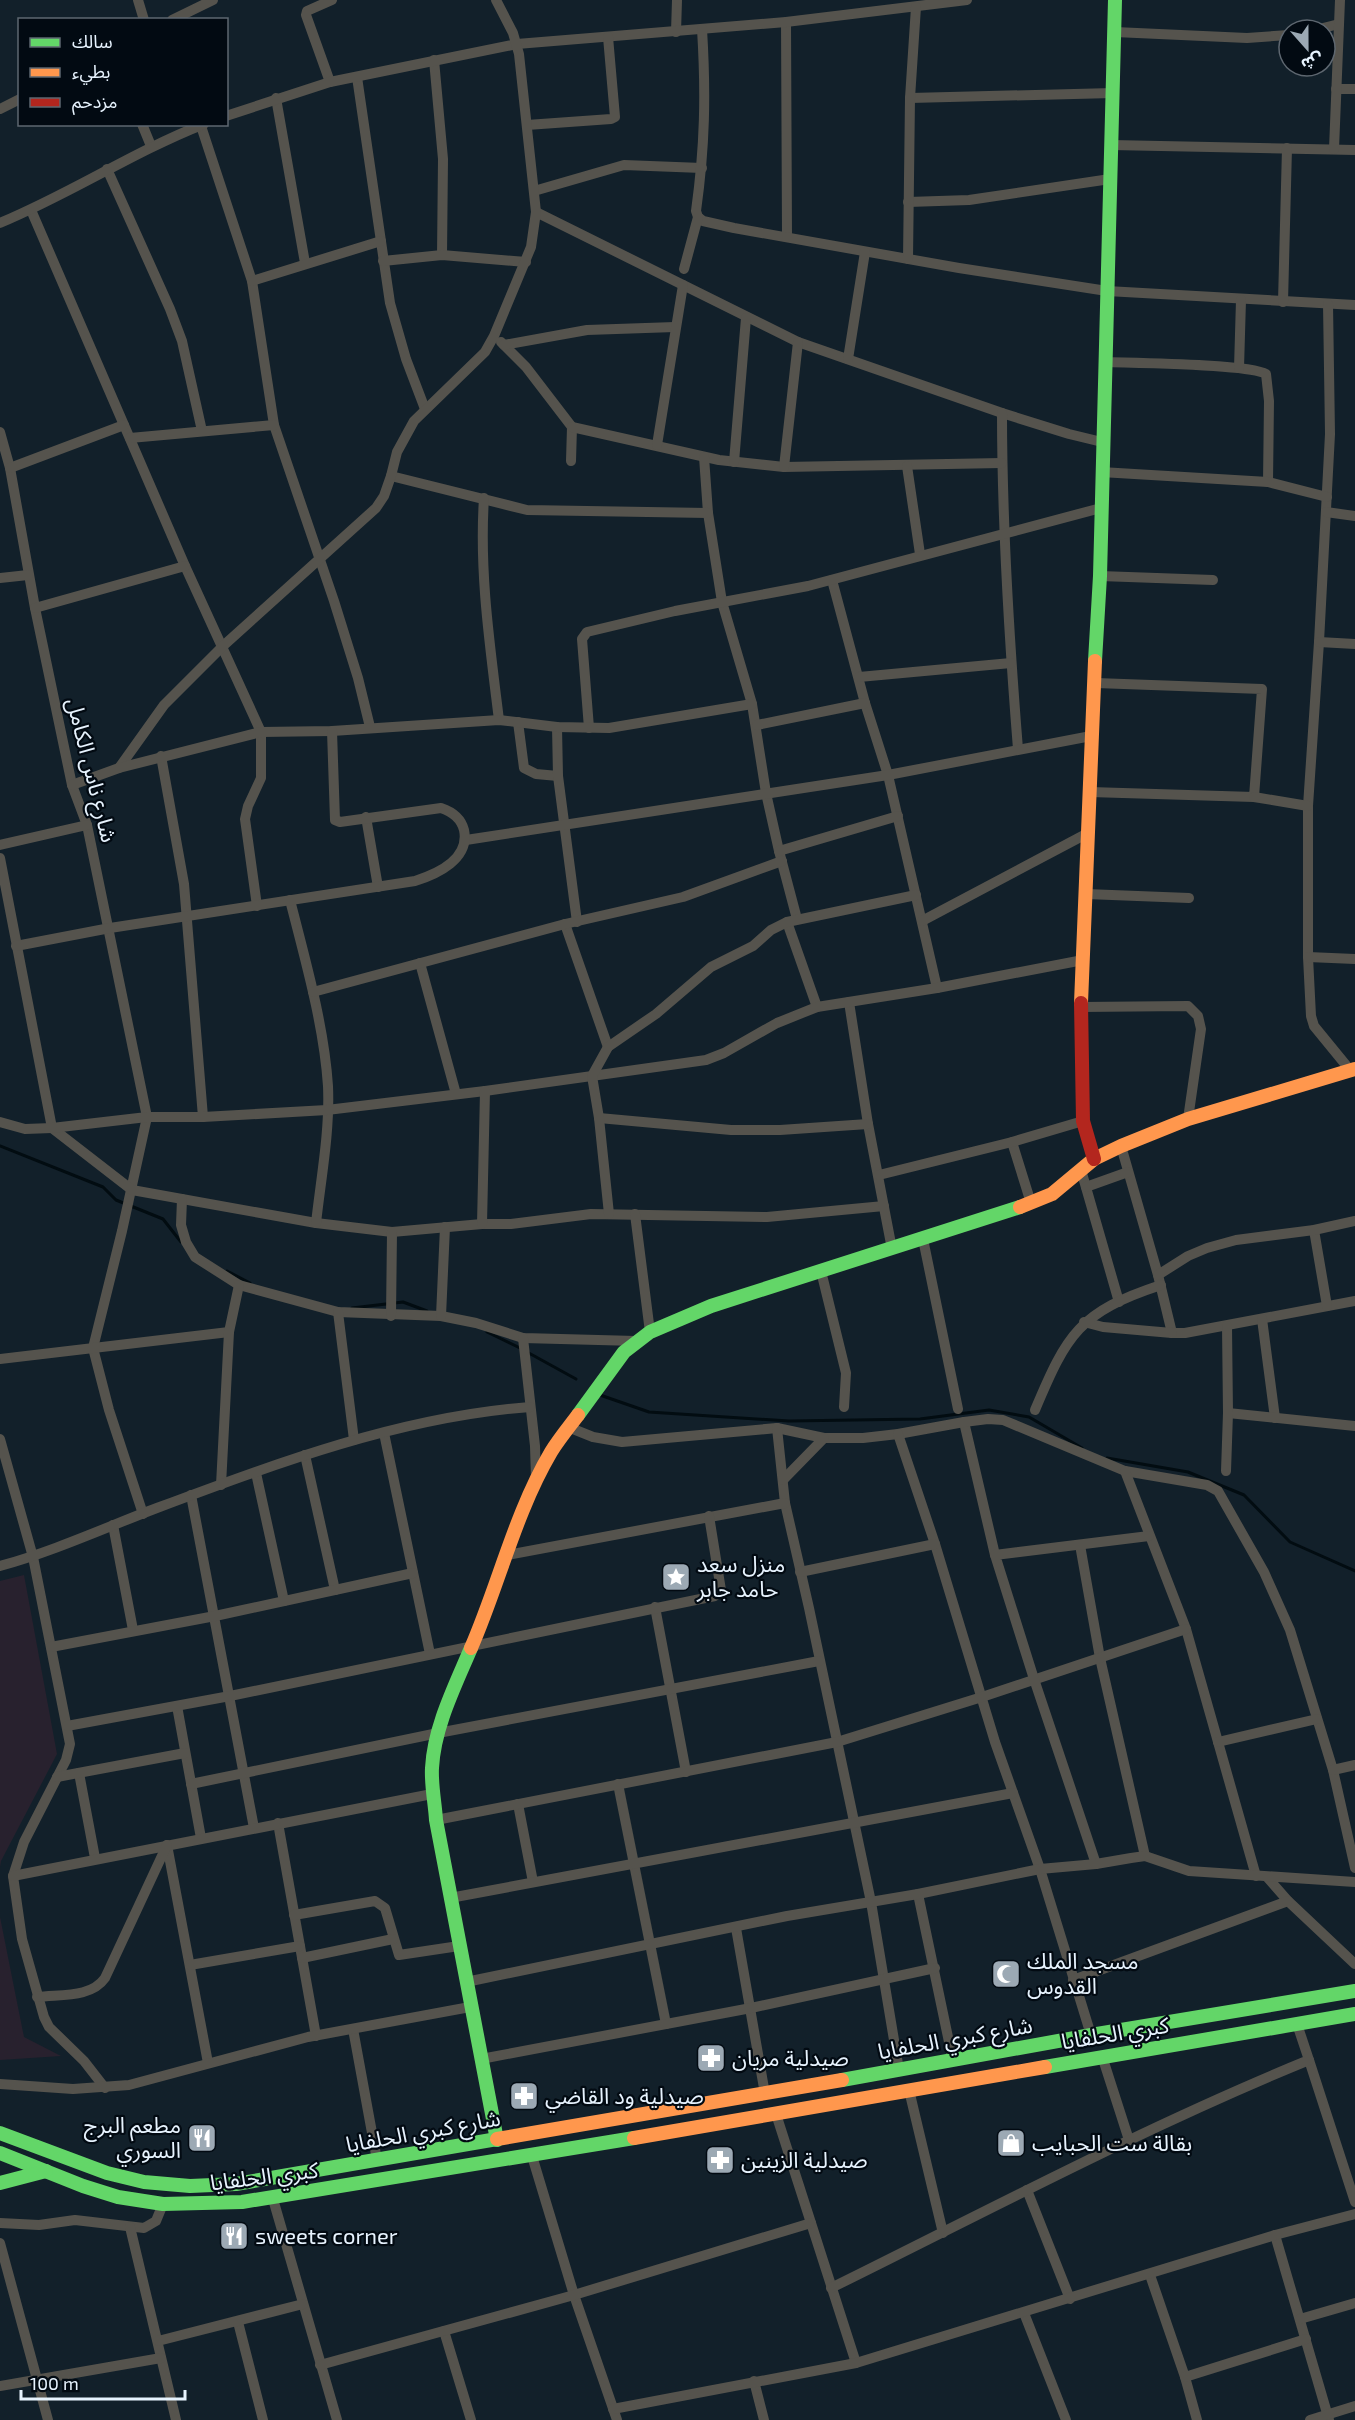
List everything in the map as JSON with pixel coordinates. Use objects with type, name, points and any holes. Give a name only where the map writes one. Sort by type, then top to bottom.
[{"type":"street","points":[[138,0],[143,18]]},
{"type":"street","points":[[176,18],[213,0]]},
{"type":"street","points":[[119,768],[164,705],[224,646],[376,508],[392,476],[396,452],[404,436],[425,409],[477,360],[494,336],[526,262],[533,238],[536,212],[517,44],[496,0]]},
{"type":"street","points":[[676,32],[677,0]]},
{"type":"street","points":[[228,115],[330,82],[517,44],[786,22],[960,0]]},
{"type":"street","points":[[1094,1159],[1083,1121],[1081,1007],[1091,736],[1100,576],[1115,0]]},
{"type":"street","points":[[1334,149],[1340,0]]},
{"type":"street","points":[[327,1],[307,11],[306,15],[330,82]]},
{"type":"street","points":[[908,259],[910,98],[916,7]]},
{"type":"street","points":[[786,22],[787,236]]},
{"type":"street","points":[[684,269],[698,217],[696,211],[702,168],[706,92],[702,29]]},
{"type":"street","points":[[1115,33],[1247,38],[1277,36]]},
{"type":"street","points":[[526,125],[615,117],[608,37]]},
{"type":"street","points":[[434,60],[443,159],[442,255]]},
{"type":"street","points":[[357,77],[383,261],[396,327],[425,409]]},
{"type":"street","points":[[1336,89],[1355,89]]},
{"type":"street","points":[[910,98],[1113,93]]},
{"type":"street","points":[[276,99],[305,263]]},
{"type":"street","points":[[0,109],[18,100]]},
{"type":"street","points":[[143,126],[151,146]]},
{"type":"street","points":[[0,223],[31,210],[151,146],[200,126]]},
{"type":"street","points":[[202,126],[252,281],[274,425],[320,558],[358,678],[370,727]]},
{"type":"street","points":[[1111,145],[1355,150]]},
{"type":"street","points":[[1282,302],[1287,148]]},
{"type":"street","points":[[534,191],[624,165],[702,168]]},
{"type":"street","points":[[107,169],[182,341],[202,430]]},
{"type":"street","points":[[908,202],[969,200],[1110,179]]},
{"type":"street","points":[[31,210],[185,566],[224,646],[261,732],[261,778],[248,806],[245,819],[257,906]]},
{"type":"street","points":[[536,212],[798,342],[1002,413],[1102,442]]},
{"type":"street","points":[[698,217],[704,221],[734,228],[865,252],[1107,291],[1355,305]]},
{"type":"street","points":[[252,281],[381,241]]},
{"type":"street","points":[[848,359],[865,252]]},
{"type":"street","points":[[383,261],[442,255],[526,262]]},
{"type":"street","points":[[657,445],[683,285]]},
{"type":"street","points":[[1239,368],[1241,300]]},
{"type":"street","points":[[497,2140],[436,1820],[432,1794],[432,1769],[438,1733],[453,1690],[486,1615],[536,1479],[568,1427],[624,1352],[650,1332],[711,1306],[1031,1203],[1052,1194],[1094,1159],[1188,1119],[1353,1070],[1314,1026],[1311,1016],[1308,957],[1308,806],[1327,497],[1330,376],[1328,304]]},
{"type":"street","points":[[734,462],[746,318]]},
{"type":"street","points":[[504,345],[578,331],[675,327]]},
{"type":"street","points":[[494,336],[526,367],[559,414],[572,427],[704,457],[784,467],[1002,463]]},
{"type":"street","points":[[784,467],[798,342]]},
{"type":"street","points":[[1105,362],[1239,368],[1261,371],[1266,374],[1268,381],[1268,482]]},
{"type":"street","points":[[1002,413],[1011,663],[1018,749]]},
{"type":"street","points":[[10,468],[124,425]]},
{"type":"street","points":[[130,438],[274,425]]},
{"type":"street","points":[[571,461],[572,427]]},
{"type":"street","name":"شارع ناس الكامل","points":[[0,432],[10,468],[28,575],[72,785],[87,825],[147,1117]]},
{"type":"street","points":[[704,457],[708,513],[722,602],[757,725],[766,793],[792,920],[817,1007]]},
{"type":"street","points":[[907,466],[920,554]]},
{"type":"street","points":[[1101,472],[1268,482],[1327,497]]},
{"type":"street","points":[[392,476],[538,511],[708,513]]},
{"type":"street","points":[[484,498],[483,569],[499,720]]},
{"type":"street","points":[[589,728],[583,635],[722,602],[832,580],[920,554],[1101,508]]},
{"type":"street","points":[[1326,512],[1355,516]]},
{"type":"street","points":[[35,608],[185,566]]},
{"type":"street","points":[[0,578],[28,575]]},
{"type":"street","points":[[1100,576],[1214,580]]},
{"type":"street","points":[[832,580],[865,703],[888,775],[937,988]]},
{"type":"street","points":[[1319,642],[1355,644]]},
{"type":"street","points":[[859,677],[1011,663]]},
{"type":"street","points":[[1095,682],[1262,689],[1254,797]]},
{"type":"street","points":[[757,725],[865,703]]},
{"type":"street","points":[[72,785],[161,756],[261,732],[332,731],[499,720],[557,727],[633,726],[752,704]]},
{"type":"street","points":[[518,722],[524,768],[536,774],[558,776]]},
{"type":"street","points":[[557,727],[558,776],[577,922]]},
{"type":"street","points":[[16,946],[110,928],[415,880],[452,862],[466,840],[462,824],[453,812],[441,808],[340,822],[335,820],[332,731]]},
{"type":"street","points":[[466,840],[564,823],[888,775],[1091,736]]},
{"type":"street","points":[[161,756],[184,884],[203,1117]]},
{"type":"street","points":[[1090,792],[1254,797],[1308,806]]},
{"type":"street","points":[[313,992],[565,924],[683,897],[780,856],[898,816]]},
{"type":"street","points":[[366,817],[378,887]]},
{"type":"street","points":[[0,845],[87,825]]},
{"type":"street","points":[[922,921],[1088,833]]},
{"type":"street","points":[[0,858],[52,1128],[132,1190],[316,1223],[392,1232],[482,1224],[511,1224],[609,1214],[767,1217],[884,1206]]},
{"type":"street","points":[[1086,894],[1189,898]]},
{"type":"street","points":[[609,1214],[599,1118],[592,1076],[609,1047],[656,1014],[711,967],[753,946],[771,930],[792,920],[916,895]]},
{"type":"street","points":[[290,900],[313,992],[328,1085],[316,1223]]},
{"type":"street","points":[[565,924],[609,1047]]},
{"type":"street","points":[[1308,957],[1355,959]]},
{"type":"street","points":[[0,1122],[25,1129],[147,1117],[203,1117],[327,1110],[485,1091],[706,1060],[724,1053],[777,1023],[817,1007],[937,988],[1083,960]]},
{"type":"street","points":[[420,963],[456,1094]]},
{"type":"street","points":[[849,1002],[868,1124],[892,1249]]},
{"type":"street","points":[[1081,1007],[1188,1006],[1198,1016],[1201,1029],[1188,1119]]},
{"type":"street","points":[[482,1224],[485,1091]]},
{"type":"street","points":[[142,1514],[109,1410],[93,1348],[132,1190],[147,1117]]},
{"type":"street","points":[[599,1118],[731,1130],[780,1130],[868,1124]]},
{"type":"street","points":[[879,1175],[1012,1142],[1083,1121]]},
{"type":"street","points":[[1012,1142],[1031,1203]]},
{"type":"street","points":[[1120,1146],[1160,1280],[1172,1333]]},
{"type":"street","points":[[1081,1170],[1119,1302]]},
{"type":"street","points":[[1086,1188],[1128,1172]]},
{"type":"street","points":[[182,1199],[181,1225],[186,1242],[195,1257],[239,1286],[338,1312],[391,1316],[441,1316],[476,1323],[524,1338],[636,1341]]},
{"type":"street","points":[[635,1214],[650,1332]]},
{"type":"street","points":[[1035,1410],[1054,1363],[1064,1346],[1084,1322],[1160,1280],[1188,1256],[1206,1248],[1236,1240],[1314,1230],[1355,1221]]},
{"type":"street","points":[[441,1316],[445,1227]]},
{"type":"street","points":[[1314,1230],[1327,1306]]},
{"type":"street","points":[[391,1316],[392,1232]]},
{"type":"street","points":[[923,1239],[958,1409]]},
{"type":"street","points":[[821,1271],[846,1373],[844,1407]]},
{"type":"street","points":[[221,1485],[229,1332],[239,1286]]},
{"type":"street","points":[[1084,1322],[1103,1327],[1185,1333],[1355,1301]]},
{"type":"street","points":[[338,1312],[354,1440]]},
{"type":"street","points":[[1262,1319],[1275,1418]]},
{"type":"street","points":[[1226,1471],[1227,1326]]},
{"type":"street","points":[[0,1359],[229,1332]]},
{"type":"street","points":[[524,1338],[535,1446],[536,1479]]},
{"type":"street","points":[[0,1566],[33,1557],[191,1495],[354,1440],[467,1414],[530,1407]]},
{"type":"street","points":[[1228,1413],[1355,1426]]},
{"type":"street","points":[[568,1427],[593,1437],[622,1442],[777,1428],[825,1438],[863,1438],[988,1419],[1014,1424],[1125,1471],[1207,1485],[1218,1491],[1224,1498],[1263,1572],[1290,1630],[1352,1839],[1355,1868]]},
{"type":"street","points":[[964,1422],[995,1555],[1096,1864]]},
{"type":"street","points":[[777,1428],[785,1503],[871,1902],[899,2070]]},
{"type":"street","points":[[384,1433],[430,1654]]},
{"type":"street","points":[[898,1434],[1013,1793],[1040,1869],[1091,2035]]},
{"type":"street","points":[[783,1480],[825,1438]]},
{"type":"street","points":[[0,1439],[5,1470],[33,1557],[70,1744],[66,1760],[24,1842],[13,1876],[22,1939],[37,1997],[49,2027],[84,2061],[105,2088]]},
{"type":"street","points":[[305,1455],[335,1590]]},
{"type":"street","points":[[1125,1471],[1186,1629],[1218,1743],[1262,1876],[1355,1964]]},
{"type":"street","points":[[256,1473],[284,1601]]},
{"type":"street","points":[[191,1495],[254,1828]]},
{"type":"street","points":[[507,1555],[785,1503]]},
{"type":"street","points":[[67,1726],[230,1696],[719,1594],[721,1590],[709,1516]]},
{"type":"street","points":[[113,1525],[133,1630]]},
{"type":"street","points":[[995,1555],[1149,1536]]},
{"type":"street","points":[[800,1572],[935,1545]]},
{"type":"street","points":[[1080,1545],[1100,1658],[1145,1856]]},
{"type":"street","points":[[51,1647],[215,1616],[413,1573]]},
{"type":"street","points":[[655,1608],[686,1772]]},
{"type":"street","points":[[436,1820],[837,1742],[982,1697],[1186,1629]]},
{"type":"street","points":[[191,1784],[438,1733],[819,1661]]},
{"type":"street","points":[[177,1706],[201,1838]]},
{"type":"street","points":[[1218,1743],[1317,1719]]},
{"type":"street","points":[[57,1777],[185,1754]]},
{"type":"street","points":[[1333,1770],[1355,1765]]},
{"type":"street","points":[[79,1773],[95,1858]]},
{"type":"street","points":[[618,1784],[666,2024]]},
{"type":"street","points":[[450,1898],[1013,1793]]},
{"type":"street","points":[[13,1876],[95,1858],[432,1794]]},
{"type":"street","points":[[518,1804],[533,1882]]},
{"type":"street","points":[[278,1823],[316,2036]]},
{"type":"street","points":[[167,1845],[208,2063]]},
{"type":"street","points":[[37,1997],[90,1992],[99,1987],[167,1845]]},
{"type":"street","points":[[466,1982],[787,1916],[918,1894],[1040,1869],[1096,1864],[1145,1856],[1189,1871],[1355,1882]]},
{"type":"street","points":[[918,1894],[953,2061]]},
{"type":"street","points":[[294,1915],[375,1901],[385,1908],[399,1955],[459,1946]]},
{"type":"street","points":[[1073,1980],[1288,1901]]},
{"type":"street","points":[[736,1928],[765,2094]]},
{"type":"street","points":[[302,1958],[393,1939]]},
{"type":"street","points":[[190,1965],[300,1946]]},
{"type":"street","points":[[481,2059],[751,2008],[935,1968]]},
{"type":"street","name":"شارع كبري الحلفايا","points":[[0,2133],[112,2174],[144,2181],[171,2184],[236,2184],[1355,1991]]},
{"type":"street","points":[[0,2084],[48,2089],[105,2088],[157,2079],[208,2063],[316,2036],[470,2007]]},
{"type":"street","name":"كبري الحلفايا","points":[[0,2153],[118,2197],[163,2204],[203,2204],[273,2199],[1355,2014]]},
{"type":"street","points":[[1297,2024],[1355,2202]]},
{"type":"street","points":[[353,2030],[377,2160]]},
{"type":"street","points":[[1102,2056],[1129,2140]]},
{"type":"street","points":[[831,2288],[1129,2140],[1309,2060]]},
{"type":"street","points":[[909,2090],[943,2233]]},
{"type":"street","points":[[776,2114],[856,2363]]},
{"type":"street","points":[[532,2156],[574,2295],[617,2420]]},
{"type":"street","points":[[0,2183],[46,2172]]},
{"type":"street","points":[[1027,2190],[1070,2299]]},
{"type":"street","points":[[273,2199],[337,2420]]},
{"type":"street","points":[[0,2223],[39,2225],[75,2220],[144,2228],[156,2221],[163,2204]]},
{"type":"street","points":[[613,2409],[856,2363],[1275,2235],[1355,2214]]},
{"type":"street","points":[[320,2365],[574,2295],[811,2223]]},
{"type":"street","points":[[130,2227],[176,2420]]},
{"type":"street","points":[[1275,2235],[1328,2417]]},
{"type":"street","points":[[0,2243],[48,2420]]},
{"type":"street","points":[[1150,2275],[1185,2377],[1197,2420]]},
{"type":"street","points":[[1300,2319],[1355,2303]]},
{"type":"street","points":[[158,2341],[303,2304]]},
{"type":"street","points":[[1024,2313],[1066,2420]]},
{"type":"street","points":[[238,2322],[263,2420]]},
{"type":"street","points":[[444,2331],[471,2420]]},
{"type":"street","points":[[1185,2377],[1306,2339]]},
{"type":"street","points":[[0,2386],[161,2358]]},
{"type":"street","points":[[754,2382],[764,2420]]},
{"type":"street","points":[[1310,2420],[1328,2417],[1355,2406]]},
{"type":"shaded area","points":[[24,1575],[57,1754],[1,1861],[0,1867],[0,1581]]},
{"type":"shaded area","points":[[0,1917],[24,2037],[61,2056],[0,2060]]},
{"type":"waterway","points":[[0,1146],[103,1187],[116,1200],[163,1219],[181,1242]]},
{"type":"waterway","points":[[227,1271],[250,1283]]},
{"type":"waterway","points":[[352,1308],[403,1302],[427,1311]]},
{"type":"waterway","points":[[487,1332],[522,1349]]},
{"type":"waterway","points":[[527,1352],[576,1379]]},
{"type":"waterway","points":[[600,1395],[649,1412],[789,1421],[920,1419],[989,1410],[1029,1417],[1082,1448]]},
{"type":"waterway","points":[[1107,1458],[1188,1472],[1244,1495],[1290,1542],[1355,1571]]},
{"type":"traffic: fast","points":[[1095,661],[1100,576],[1115,0]]},
{"type":"traffic: fast","points":[[578,1415],[624,1352],[650,1332],[711,1306],[1020,1207]]},
{"type":"traffic: fast","points":[[471,1648],[441,1722],[434,1753],[432,1781],[436,1820],[497,2140]]},
{"type":"traffic: fast","points":[[842,2080],[1355,1991]]},
{"type":"traffic: fast","points":[[1045,2067],[1355,2014]]},
{"type":"traffic: fast","points":[[0,2133],[107,2173],[144,2182],[190,2186],[236,2184],[497,2139]]},
{"type":"traffic: fast","points":[[0,2153],[83,2186],[118,2197],[163,2204],[242,2202],[634,2138]]},
{"type":"traffic: fast","points":[[0,2183],[46,2171]]},
{"type":"traffic: slow","points":[[1081,1003],[1095,661]]},
{"type":"traffic: slow","points":[[1020,1207],[1052,1194],[1094,1159],[1121,1146],[1188,1119],[1355,1069]]},
{"type":"traffic: slow","points":[[471,1648],[517,1524],[538,1475],[551,1452],[578,1415]]},
{"type":"traffic: slow","points":[[634,2138],[1045,2067]]},
{"type":"traffic: slow","points":[[497,2139],[842,2080]]},
{"type":"traffic: jam","points":[[1081,1003],[1083,1121],[1094,1159]]},
{"type":"place","name":"منزل سعد حامد جابر","points":[[676,1577]]},
{"type":"place","name":"مسجد الملك القدوس","points":[[1006,1974]]},
{"type":"place","name":"صيدلية مريان","points":[[711,2058]]},
{"type":"place","name":"صيدلية ود القاضي","points":[[524,2096]]},
{"type":"place","name":"مطعم البرج السوري","points":[[202,2138]]},
{"type":"place","name":"بقالة ست الحبايب","points":[[1011,2143]]},
{"type":"place","name":"صيدلية الزينين","points":[[720,2160]]},
{"type":"place","name":"sweets corner","points":[[234,2236]]}]
